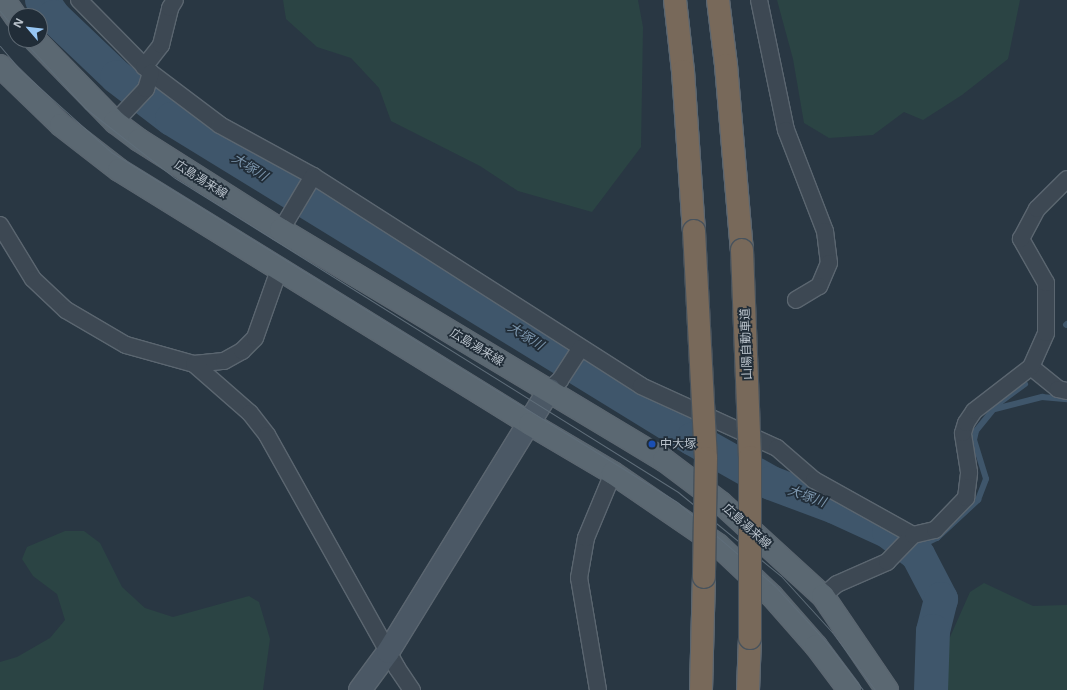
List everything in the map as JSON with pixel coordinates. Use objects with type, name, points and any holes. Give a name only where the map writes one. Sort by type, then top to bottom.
[{"type":"highway","points":[[675,0],[683,71],[694,231],[706,458],[701,690]]},
{"type":"highway","name":"山陽自動車道","points":[[718,0],[726,64],[742,250],[750,456],[750,638],[748,690]]},
{"type":"main road","name":"広島湯来線","points":[[44,48],[122,116],[281,230],[555,385],[664,460],[721,503],[823,596],[887,690]]},
{"type":"main road","points":[[0,66],[61,125],[119,170],[530,424],[613,473],[718,545],[772,596],[816,646],[848,690]]},
{"type":"street","points":[[79,0],[147,70],[220,125],[578,353],[642,386],[777,448],[814,480],[913,535]]},
{"type":"street","points":[[122,116],[146,89],[147,70],[161,45],[170,8],[175,0]]},
{"type":"street","points":[[759,0],[786,130],[825,231],[829,263],[819,286],[796,300]]},
{"type":"street","points":[[823,596],[837,584],[887,562],[913,535],[935,530],[966,498],[969,472],[962,433],[966,423],[974,411],[1032,367],[1046,333],[1046,283],[1021,239],[1037,209],[1067,179]]},
{"type":"street","points":[[281,230],[310,181]]},
{"type":"street","points":[[0,225],[33,279],[66,310],[126,345],[194,364],[224,361],[242,351],[255,338],[279,270]]},
{"type":"street","points":[[360,690],[388,652],[530,424],[578,353]]},
{"type":"street","points":[[194,364],[250,413],[267,435],[388,652],[412,690]]},
{"type":"street","points":[[1032,367],[1058,390],[1067,391]]},
{"type":"street","points":[[598,690],[579,578],[586,538],[613,473]]},
{"type":"green space","points":[[283,0],[638,0],[643,27],[641,147],[592,212],[518,191],[480,166],[391,121],[379,88],[351,58],[317,47],[286,19]]},
{"type":"green space","points":[[777,0],[1020,0],[1008,59],[962,95],[923,120],[904,112],[873,135],[829,138],[804,123],[793,59]]},
{"type":"green space","points":[[65,531],[84,531],[100,543],[122,587],[145,608],[173,617],[249,596],[259,602],[270,639],[263,690],[0,690],[0,662],[17,657],[50,638],[65,620],[57,594],[33,576],[22,559],[27,547]]},
{"type":"green space","points":[[984,583],[1033,606],[1067,605],[1067,690],[940,690],[946,646],[970,592]]},
{"type":"waterway","name":"大塚川","points":[[42,0],[54,17],[117,77],[172,119],[693,439],[771,483],[835,507],[889,532],[918,555],[941,599],[933,631],[931,690]]},
{"type":"waterway","points":[[912,550],[937,538],[978,500],[986,479],[974,440],[976,431],[999,403],[1025,384]]},
{"type":"waterway","points":[[995,409],[1042,397],[1067,399]]},
{"type":"tram line","points":[[0,11],[8,21]]},
{"type":"tram line","points":[[0,46],[20,70],[111,152],[677,502],[774,585],[828,644],[863,690]]},
{"type":"tram line","points":[[30,48],[85,108],[175,178],[678,492],[781,576],[832,632],[875,690]]},
{"type":"place","name":"中大塚","points":[[652,444]]}]
